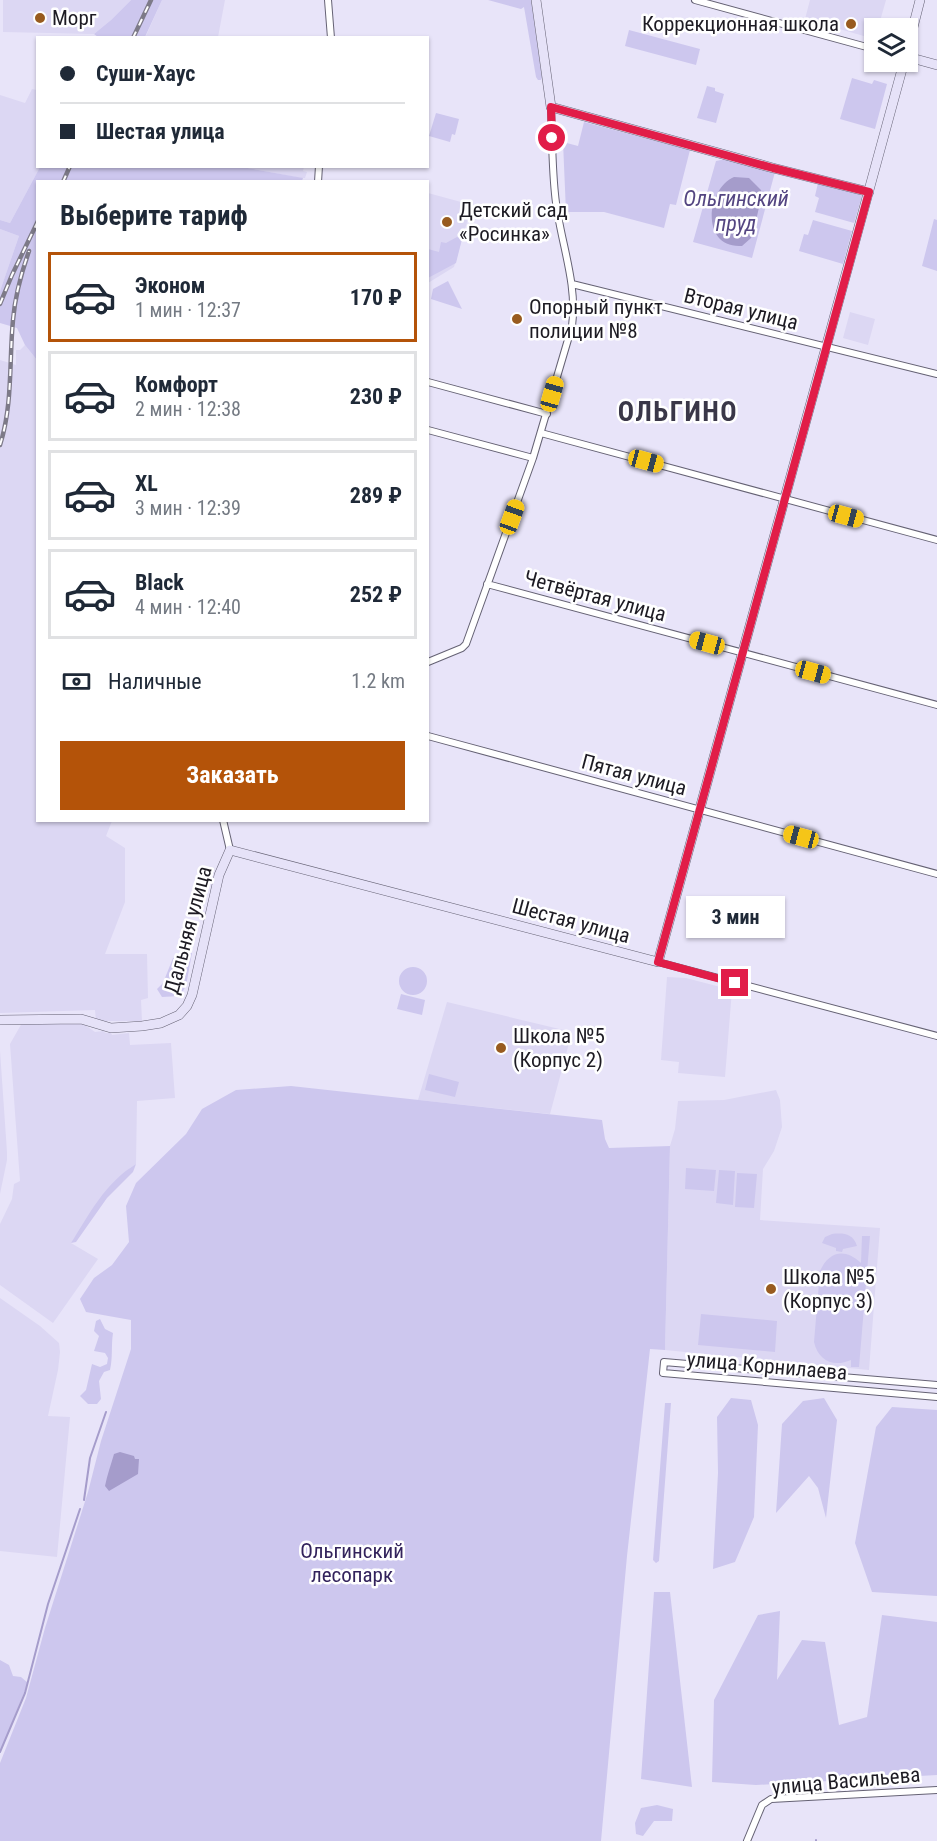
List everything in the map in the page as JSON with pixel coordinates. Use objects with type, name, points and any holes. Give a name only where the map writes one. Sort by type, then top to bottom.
[{"type":"street","points":[[328,0],[331,36]]},
{"type":"street","points":[[429,662],[462,648],[466,644],[533,458],[572,326],[574,309],[572,284],[555,194],[551,107],[536,0]]},
{"type":"street","points":[[695,0],[864,46]]},
{"type":"street","points":[[915,18],[920,0]]},
{"type":"street","points":[[918,60],[937,65]]},
{"type":"street","points":[[658,962],[901,72]]},
{"type":"street","points":[[551,107],[869,192]]},
{"type":"street","name":"Вторая улица","points":[[572,284],[937,374]]},
{"type":"street","points":[[429,381],[547,414]]},
{"type":"street","points":[[429,430],[533,458]]},
{"type":"street","points":[[541,433],[937,540]]},
{"type":"street","name":"Четвёртая улица","points":[[487,584],[937,705]]},
{"type":"street","name":"Пятая улица","points":[[429,736],[937,874]]},
{"type":"street","points":[[224,822],[230,850]]},
{"type":"street","name":"Шестая улица","points":[[230,850],[937,1036]]},
{"type":"street","name":"Дальняя улица","points":[[0,1020],[81,1018],[105,1027],[124,1028],[161,1023],[178,1015],[187,1006],[192,995],[219,875],[230,850]]},
{"type":"street","name":"улица Корнилаева","points":[[937,1385],[664,1362],[663,1373],[937,1397]]},
{"type":"street","name":"улица Васильева","points":[[747,1841],[762,1805],[771,1799],[937,1790]]},
{"type":"shaded area","points":[[3,0],[131,0],[94,34],[3,32]]},
{"type":"shaded area","points":[[162,0],[225,0],[218,36],[146,36]]},
{"type":"shaded area","name":"Коррекционная школа","points":[[810,0],[886,0],[881,18],[864,18],[864,36],[805,19]]},
{"type":"shaded area","points":[[32,89],[36,90],[36,168],[39,168],[10,223],[0,220],[0,95],[25,103]]},
{"type":"shaded area","points":[[247,168],[304,168],[303,171],[307,172],[305,178]]},
{"type":"shaded area","name":"Детский сад «Росинка»","points":[[429,193],[472,205],[454,267],[429,282]]},
{"type":"shaded area","points":[[0,229],[19,236],[0,291]]},
{"type":"shaded area","points":[[850,312],[875,319],[868,345],[843,338]]},
{"type":"shaded area","points":[[25,345],[36,359],[36,822],[112,822],[106,836],[125,848],[125,902],[105,954],[147,954],[148,998],[141,1000],[142,1021],[96,1021],[95,1010],[0,1013],[0,360],[16,365],[16,350],[20,350]]},
{"type":"shaded area","points":[[667,977],[686,978],[732,990],[725,1077],[678,1073],[679,1062],[661,1060]]},
{"type":"shaded area","name":"Школа №5 (Корпус 2)","points":[[447,1002],[572,1032],[550,1114],[418,1100]]},
{"type":"shaded area","points":[[22,1023],[82,1023],[95,1032],[104,1031],[112,1035],[129,1033],[130,1045],[171,1043],[175,1098],[137,1101],[136,1164],[130,1168],[71,1243],[98,1259],[53,1323],[0,1285],[0,1224],[12,1199],[14,1184],[20,1181],[10,1044]]},
{"type":"shaded area","points":[[0,1051],[7,1160],[0,1194]]},
{"type":"shaded area","name":"Школа №5 (Корпус 3)","points":[[776,1090],[780,1100],[782,1127],[774,1151],[763,1169],[760,1220],[880,1228],[869,1370],[665,1350],[670,1146],[675,1129],[678,1101],[724,1100]]},
{"type":"shaded area","points":[[0,1298],[40,1326],[59,1343],[58,1370],[48,1416],[70,1417],[57,1557],[0,1551]]},
{"type":"green space","points":[[131,0],[162,0],[145,36],[97,36],[94,34]]},
{"type":"green space","points":[[488,0],[531,0],[541,80],[536,77],[524,7],[521,9]]},
{"type":"green space","points":[[629,30],[700,49],[696,65],[625,46]]},
{"type":"green space","points":[[852,78],[872,84],[874,80],[887,84],[875,129],[840,119]]},
{"type":"green space","points":[[707,86],[724,94],[716,123],[697,118]]},
{"type":"green space","points":[[436,113],[459,119],[455,135],[452,134],[450,142],[429,136]]},
{"type":"green space","points":[[584,122],[690,150],[676,205],[670,204],[664,228],[604,212],[566,212],[563,142],[578,146]]},
{"type":"green space","points":[[726,159],[775,172],[752,258],[693,242],[716,161]]},
{"type":"green space","points":[[39,168],[248,168],[303,178],[302,180],[36,180],[36,359],[25,345],[17,328],[0,323],[0,291],[19,236],[0,229],[0,220],[10,223]]},
{"type":"green space","points":[[818,183],[862,196],[854,223],[815,212],[819,198],[815,196]]},
{"type":"green space","points":[[934,219],[937,220],[937,271],[922,266]]},
{"type":"green space","points":[[813,220],[852,231],[843,264],[799,251],[804,234],[808,235]]},
{"type":"green space","points":[[457,237],[462,239],[456,263],[429,277],[429,249],[439,252],[441,242],[446,243]]},
{"type":"green space","points":[[448,281],[462,309],[431,299],[433,289]]},
{"type":"green space","points":[[192,953],[186,986],[180,996],[162,997],[157,989],[163,983],[173,958]]},
{"type":"green space","points":[[413,967],[423,971],[427,981],[423,991],[413,995],[403,991],[399,981],[403,971]]},
{"type":"green space","points":[[401,994],[425,1000],[422,1015],[397,1009]]},
{"type":"green space","points":[[429,1074],[459,1082],[455,1097],[425,1090]]},
{"type":"green space","name":"Ольгинский лесопарк","points":[[291,1086],[602,1120],[609,1148],[670,1146],[665,1350],[650,1349],[627,1556],[601,1841],[0,1841],[0,1763],[26,1698],[45,1628],[88,1492],[101,1441],[131,1349],[131,1320],[86,1312],[80,1299],[94,1278],[112,1265],[129,1242],[126,1206],[136,1183],[186,1134],[202,1109],[236,1090]]},
{"type":"green space","points":[[136,1164],[133,1172],[107,1198],[76,1242],[71,1243],[107,1189]]},
{"type":"green space","points":[[686,1168],[716,1170],[714,1191],[685,1189]]},
{"type":"green space","points":[[719,1170],[735,1171],[733,1205],[716,1203]]},
{"type":"green space","points":[[737,1173],[757,1174],[754,1208],[735,1207]]},
{"type":"green space","points":[[832,1234],[850,1236],[857,1246],[843,1249],[842,1252],[836,1251],[836,1248],[822,1243],[825,1237]]},
{"type":"green space","points":[[862,1236],[870,1236],[859,1367],[851,1367],[851,1360],[838,1363],[827,1361],[819,1354],[814,1342],[820,1271],[828,1259],[838,1254],[849,1255],[861,1263]]},
{"type":"green space","points":[[701,1314],[777,1321],[775,1352],[698,1345]]},
{"type":"green space","points":[[100,1319],[105,1329],[113,1333],[111,1365],[110,1370],[104,1372],[99,1381],[101,1399],[97,1404],[88,1404],[80,1396],[86,1390],[92,1364],[100,1367],[107,1364],[108,1358],[105,1353],[94,1351],[99,1336],[94,1331],[96,1321]]},
{"type":"green space","points":[[731,1398],[751,1400],[758,1425],[754,1517],[735,1562],[713,1569],[718,1473],[717,1417]]},
{"type":"green space","points":[[824,1398],[837,1420],[826,1518],[818,1488],[809,1476],[776,1513],[782,1424],[803,1401]]},
{"type":"green space","points":[[665,1403],[671,1403],[659,1561],[656,1563],[653,1560]]},
{"type":"green space","points":[[892,1407],[937,1410],[937,1596],[872,1592],[855,1543],[876,1427]]},
{"type":"green space","points":[[654,1592],[670,1592],[692,1787],[641,1779]]},
{"type":"green space","points":[[780,1611],[777,1680],[802,1640],[825,1642],[839,1725],[867,1717],[882,1615],[937,1622],[937,1775],[756,1785],[712,1782],[714,1700],[758,1615]]},
{"type":"green space","points":[[0,1660],[9,1665],[13,1676],[21,1677],[28,1683],[0,1752]]},
{"type":"green space","points":[[657,1805],[673,1809],[672,1821],[654,1821],[643,1836],[636,1834],[635,1823],[641,1808]]},
{"type":"water","name":"Ольгинский пруд","points":[[734,177],[749,178],[762,194],[753,234],[742,246],[729,244],[719,238],[712,218],[717,194],[724,184]]},
{"type":"water","points":[[120,1452],[139,1459],[138,1474],[109,1491],[105,1486],[108,1474],[114,1454]]},
{"type":"waterway","points":[[84,1500],[90,1458],[106,1412]]},
{"type":"waterway","points":[[0,1752],[25,1693],[48,1604],[80,1509]]},
{"type":"railway","points":[[134,36],[151,0]]},
{"type":"railway","points":[[64,180],[69,168]]},
{"type":"railway","points":[[0,304],[36,225]]},
{"type":"railway","points":[[0,445],[9,398],[15,302],[29,251]]},
{"type":"place","name":"Морг","points":[[40,18]]},
{"type":"place","name":"Коррекционная школа","points":[[851,24]]},
{"type":"place","name":"Детский сад «Росинка»","points":[[447,222]]},
{"type":"place","name":"Опорный пункт полиции №8","points":[[517,319]]},
{"type":"place","name":"Школа №5 (Корпус 2)","points":[[501,1048]]},
{"type":"place","name":"Школа №5 (Корпус 3)","points":[[771,1289]]},
{"type":"district","name":"ОЛЬГИНО","points":[[678,412]]},
{"type":"route","points":[[552,138],[551,107],[869,192],[658,962],[735,983]]}]
